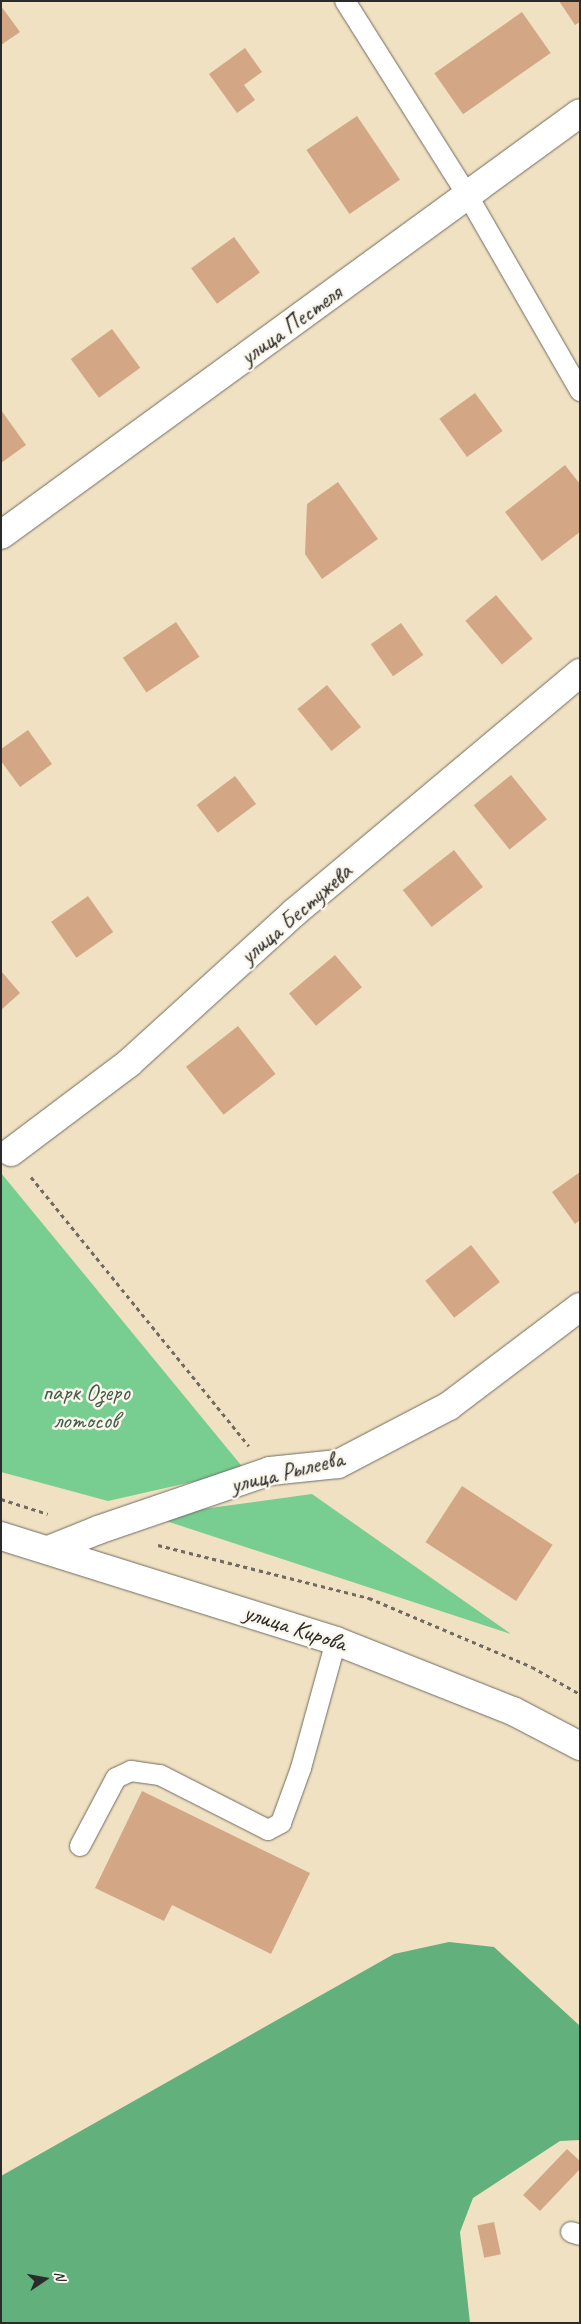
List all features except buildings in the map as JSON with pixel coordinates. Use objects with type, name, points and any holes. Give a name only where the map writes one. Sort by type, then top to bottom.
[{"type":"street","name":"улица Пестеля","points":[[1,535],[580,113]]},
{"type":"street","name":"улица Бестужева","points":[[6,1147],[129,1063],[295,912],[580,673]]},
{"type":"street","name":"улица Рылеева","points":[[51,1550],[98,1530],[270,1471],[338,1464],[449,1406],[580,1307]]},
{"type":"street","name":"улица Кирова","points":[[1,1536],[51,1550],[336,1641],[513,1711],[580,1746]]},
{"type":"lane","points":[[345,1],[468,196],[580,391]]},
{"type":"lane","points":[[80,1846],[116,1778],[132,1771],[160,1775],[268,1830],[281,1823],[301,1768],[336,1641]]},
{"type":"path","points":[[6,1147],[270,1471]]},
{"type":"path","points":[[154,1544],[370,1598],[532,1667],[580,1694]]},
{"type":"green space","name":"парк Озеро лотосов","points":[[1,1173],[245,1470],[108,1501],[1,1472]]},
{"type":"green space","points":[[312,1494],[511,1634],[151,1516]]},
{"type":"green space","points":[[449,1942],[494,1947],[580,2026],[580,2140],[560,2141],[473,2198],[460,2232],[470,2323],[1,2323],[1,2176],[394,1954]]}]
